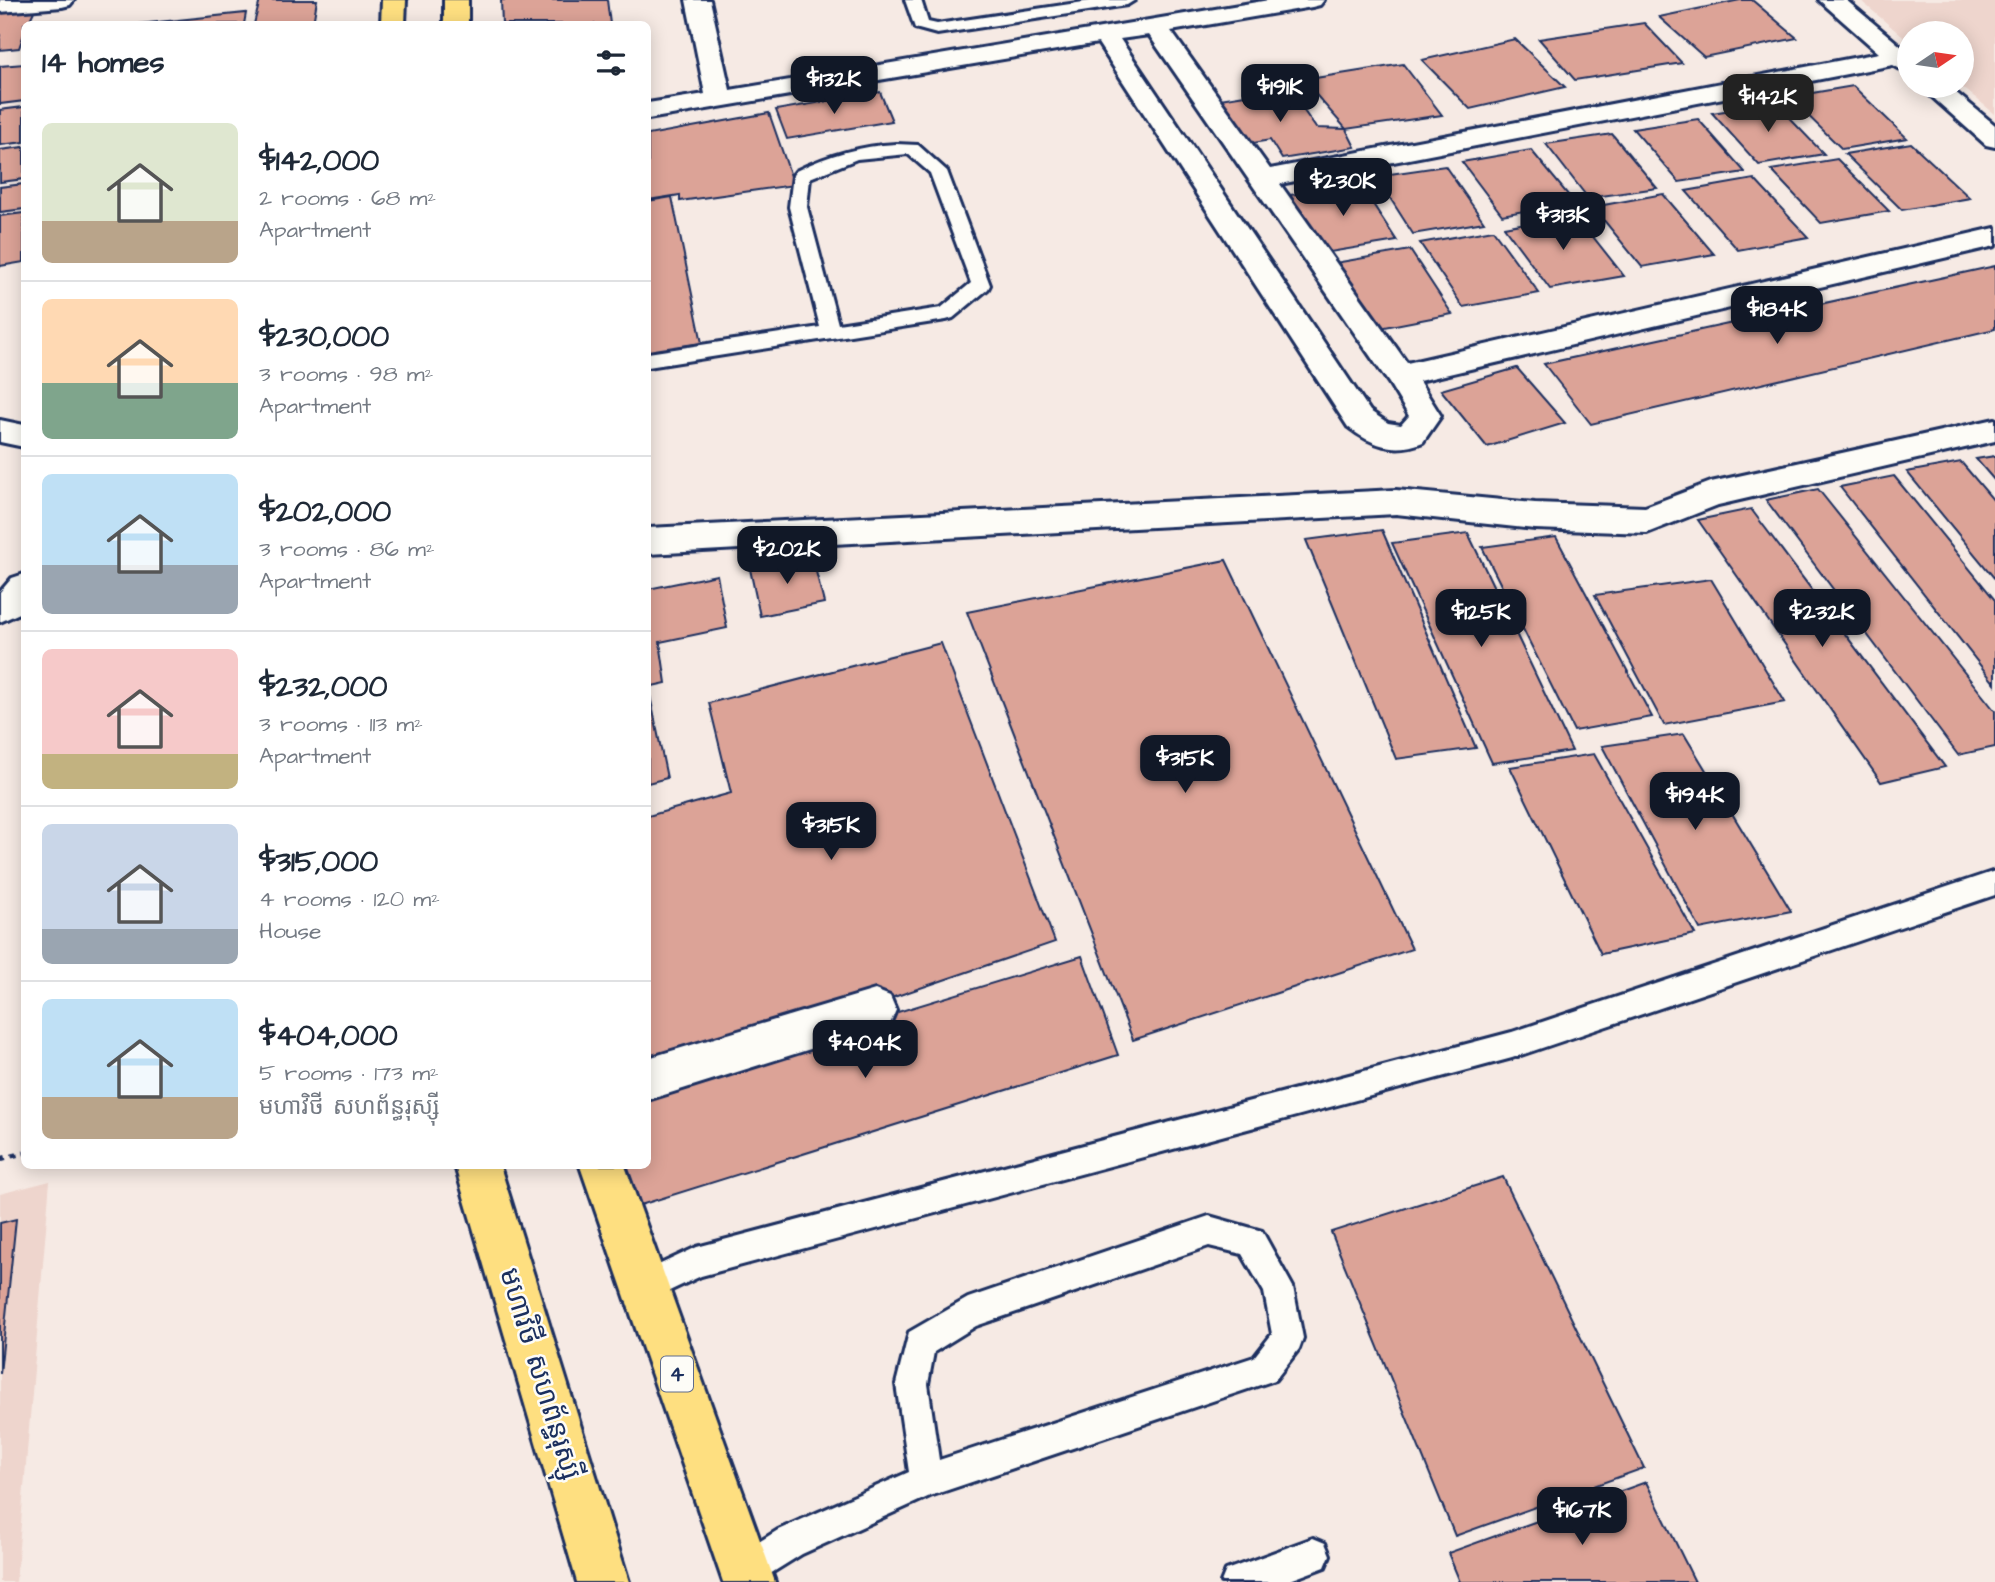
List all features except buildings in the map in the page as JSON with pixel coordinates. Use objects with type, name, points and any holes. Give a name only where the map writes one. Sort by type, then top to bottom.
[{"type":"highway","points":[[393,21],[394,0]]},
{"type":"highway","points":[[456,0],[456,21]]},
{"type":"highway","name":"មហាវិថី សហព័ន្ធរុស្ស៊ី","points":[[479,1169],[603,1582]]},
{"type":"highway","name":"4","points":[[604,1169],[747,1576]]},
{"type":"street","points":[[0,5],[62,0]]},
{"type":"street","points":[[698,0],[719,100]]},
{"type":"street","points":[[651,111],[1312,0]]},
{"type":"street","points":[[1831,0],[1897,55]]},
{"type":"street","points":[[1105,35],[1359,419],[1376,434],[1388,437],[1408,436],[1419,430],[1425,416],[1400,375],[1156,27]]},
{"type":"street","points":[[1263,179],[1897,62]]},
{"type":"street","points":[[1947,98],[1995,139]]},
{"type":"street","points":[[1400,375],[1995,237]]},
{"type":"street","points":[[651,541],[1396,502],[1535,516],[1647,520],[1711,494],[1995,430]]},
{"type":"street","points":[[0,431],[21,435]]},
{"type":"street","points":[[0,608],[13,601],[21,592]]},
{"type":"street","points":[[651,1078],[875,1010]]},
{"type":"lane","points":[[914,0],[921,25],[937,29],[1127,0]]},
{"type":"lane","points":[[651,360],[946,314],[981,285],[938,171],[912,149],[881,149],[837,158],[802,175],[798,207],[831,331]]},
{"type":"lane","points":[[646,1287],[697,1262],[1512,1045],[1995,883]]},
{"type":"lane","points":[[747,1576],[790,1542],[926,1481],[1265,1369],[1288,1338],[1278,1287],[1251,1242],[1209,1231],[968,1313],[920,1343],[912,1384],[926,1481]]},
{"type":"lane","points":[[1238,1582],[1313,1555]]},
{"type":"path","points":[[0,1159],[21,1154]]},
{"type":"shaded area","points":[[1860,0],[1995,0],[1995,114],[1974,97],[1974,21],[1897,21],[1897,32]]},
{"type":"shaded area","points":[[50,1181],[16,1582],[0,1582],[0,1194]]}]
